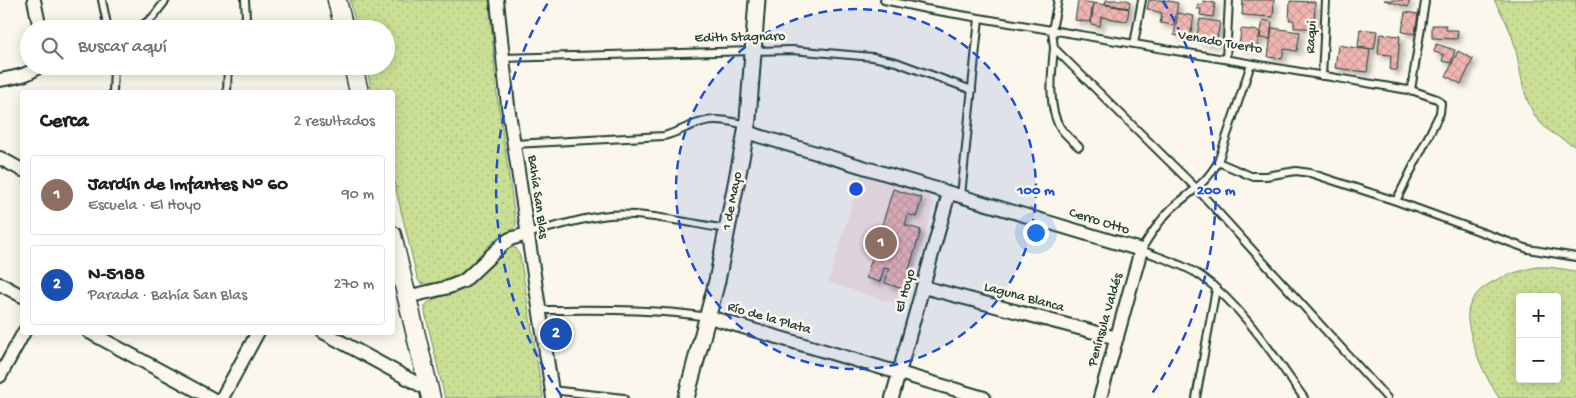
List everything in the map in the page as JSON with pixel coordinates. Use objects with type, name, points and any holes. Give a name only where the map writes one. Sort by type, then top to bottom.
[{"type":"main road","points":[[337,0],[342,20]]},
{"type":"main road","points":[[355,75],[359,90]]},
{"type":"main road","points":[[395,247],[430,394]]},
{"type":"street","points":[[34,0],[38,20]]},
{"type":"street","name":"Bahía San Blas","points":[[497,0],[502,58],[514,144],[552,394]]},
{"type":"street","name":"1 de Mayo","points":[[686,398],[709,317],[747,128],[757,0]]},
{"type":"street","points":[[0,80],[23,75]]},
{"type":"street","name":"Cerro Otto","points":[[747,128],[955,194],[1141,250]]},
{"type":"street","points":[[0,158],[20,169]]},
{"type":"street","name":"El Hoyo","points":[[892,398],[923,287],[955,194]]},
{"type":"street","points":[[407,297],[449,287],[464,281],[502,244],[527,234]]},
{"type":"street","name":"Península Valdés","points":[[1100,398],[1141,250]]},
{"type":"street","points":[[0,284],[20,295]]},
{"type":"street","name":"Laguna Blanca","points":[[923,287],[1117,338]]},
{"type":"street","name":"Río de la Plata","points":[[709,317],[984,398]]},
{"type":"street","points":[[0,376],[22,335]]},
{"type":"street","points":[[96,335],[211,398]]},
{"type":"street","points":[[222,398],[256,335]]},
{"type":"street","points":[[328,335],[430,394]]},
{"type":"lane","points":[[102,0],[106,20]]},
{"type":"lane","points":[[148,20],[166,0]]},
{"type":"lane","points":[[245,0],[245,20]]},
{"type":"lane","name":"Venado Tuerto","points":[[884,0],[926,9],[1411,90],[1437,98],[1442,103],[1440,113],[1396,202]]},
{"type":"lane","points":[[926,9],[928,0]]},
{"type":"lane","points":[[1058,0],[1052,30],[1054,48],[1051,88],[1054,109],[1059,126],[1080,148]]},
{"type":"lane","points":[[1134,44],[1142,0]]},
{"type":"lane","points":[[1226,59],[1229,0]]},
{"type":"lane","name":"Raqui","points":[[1322,76],[1326,0]]},
{"type":"lane","points":[[1411,90],[1425,2]]},
{"type":"lane","name":"El Hoyo","points":[[955,194],[972,90],[979,18]]},
{"type":"lane","points":[[1054,48],[1196,189],[1387,398]]},
{"type":"lane","name":"Edith Stagnaro","points":[[502,58],[792,50],[896,62],[972,90]]},
{"type":"lane","points":[[1141,250],[1159,221],[1212,173],[1218,162],[1251,64]]},
{"type":"lane","points":[[113,90],[114,75]]},
{"type":"lane","points":[[227,90],[228,75]]},
{"type":"lane","points":[[514,144],[664,136],[678,133],[690,126],[706,121],[724,120],[747,128]]},
{"type":"lane","points":[[1218,162],[1251,176],[1266,176],[1296,171],[1310,173],[1528,249],[1576,257]]},
{"type":"lane","points":[[527,234],[584,219],[611,215],[638,216],[727,229]]},
{"type":"lane","name":"Cerro Otto","points":[[1141,250],[1180,264],[1200,276],[1216,289],[1252,327],[1304,398]]},
{"type":"lane","points":[[1196,398],[1216,289]]},
{"type":"lane","name":"Río de la Plata","points":[[538,310],[640,310],[709,317]]},
{"type":"lane","points":[[552,394],[624,398]]},
{"type":"shaded area","points":[[861,175],[930,196],[934,204],[903,306],[828,282]]},
{"type":"green space","points":[[350,0],[489,0],[497,95],[516,225],[490,244],[458,275],[449,279],[425,284],[420,283],[417,277],[395,185],[395,90],[372,90],[368,75],[395,75],[395,20],[355,20]]},
{"type":"green space","points":[[1494,0],[1576,0],[1576,147],[1544,127],[1530,107],[1523,86],[1514,41],[1507,23]]},
{"type":"green space","points":[[511,247],[516,248],[520,256],[543,398],[445,398],[425,306],[433,300],[467,287],[493,260]]},
{"type":"green space","points":[[1537,267],[1576,271],[1576,398],[1499,398],[1477,355],[1468,323],[1468,313],[1471,303],[1477,294],[1485,287],[1506,276]]},
{"type":"building","points":[[1106,0],[1130,1],[1129,8],[1105,4]]},
{"type":"building","points":[[1149,0],[1165,0],[1178,3],[1174,25],[1160,23],[1162,13],[1147,9]]},
{"type":"building","points":[[1243,0],[1274,0],[1273,17],[1242,15]]},
{"type":"building","points":[[1384,0],[1410,0],[1408,7]]},
{"type":"building","points":[[1078,1],[1093,3],[1090,22],[1075,20]]},
{"type":"building","points":[[1203,1],[1215,3],[1213,17],[1200,15],[1201,9],[1197,9],[1198,4],[1202,5]]},
{"type":"building","points":[[1290,1],[1315,2],[1314,28],[1294,28],[1294,20],[1289,20]]},
{"type":"building","points":[[1094,3],[1129,9],[1127,21],[1101,17],[1100,26],[1091,24]]},
{"type":"building","points":[[1405,12],[1418,14],[1415,34],[1402,32]]},
{"type":"building","points":[[1178,13],[1194,16],[1190,38],[1174,35]]},
{"type":"building","points":[[1200,19],[1220,22],[1216,44],[1196,40]]},
{"type":"building","points":[[1263,20],[1272,22],[1270,39],[1260,38]]},
{"type":"building","points":[[1432,25],[1446,25],[1446,30],[1458,30],[1457,39],[1432,38]]},
{"type":"building","points":[[1272,28],[1300,32],[1297,51],[1284,49],[1282,59],[1268,57]]},
{"type":"building","points":[[1241,29],[1260,31],[1257,49],[1239,47]]},
{"type":"building","points":[[1360,29],[1377,31],[1374,49],[1358,47]]},
{"type":"building","points":[[1380,34],[1400,36],[1397,70],[1390,70],[1391,55],[1378,54]]},
{"type":"building","points":[[1436,44],[1455,50],[1451,63],[1442,61],[1444,55],[1434,52]]},
{"type":"building","points":[[1338,45],[1370,50],[1367,72],[1335,68]]},
{"type":"building","points":[[1458,51],[1473,59],[1461,84],[1446,76]]},
{"type":"building","points":[[893,189],[922,198],[916,217],[908,214],[905,225],[921,230],[903,289],[885,283],[889,269],[884,268],[880,282],[866,278]]},
{"type":"place","name":"Jardín de Imfantes N° 60","points":[[881,243]]},
{"type":"place","name":"N-5188","points":[[556,334]]}]
